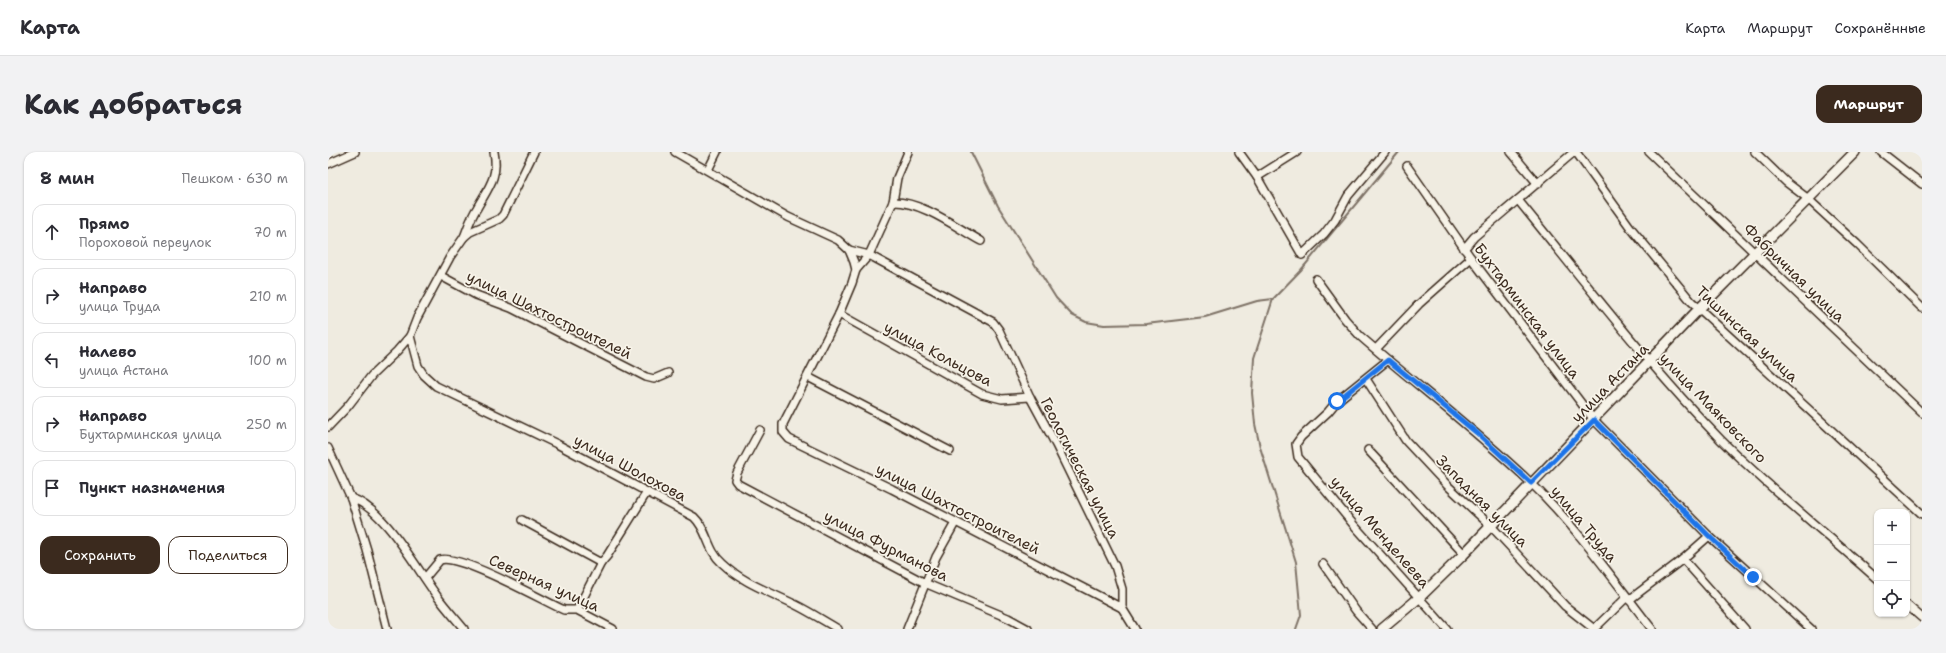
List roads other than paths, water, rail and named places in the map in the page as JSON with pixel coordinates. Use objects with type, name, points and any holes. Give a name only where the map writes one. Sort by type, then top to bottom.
[{"type":"street","points":[[328,164],[355,152]]},
{"type":"street","points":[[328,427],[348,406],[372,375],[410,336],[417,318],[450,257],[464,237],[474,212],[489,190],[494,176],[494,152]]},
{"type":"street","points":[[464,237],[470,232],[500,219],[534,152]]},
{"type":"street","points":[[675,152],[788,217],[838,240],[849,250],[856,270]]},
{"type":"street","points":[[708,170],[717,152]]},
{"type":"street","points":[[908,152],[898,173],[893,202],[869,255],[856,270],[839,314],[808,377],[950,451]]},
{"type":"street","points":[[1239,152],[1257,177],[1302,255],[1324,234],[1335,220],[1348,196],[1385,152]]},
{"type":"street","points":[[1257,177],[1297,152]]},
{"type":"street","points":[[1511,152],[1538,184]]},
{"type":"street","points":[[1464,249],[1474,237],[1575,152]]},
{"type":"street","name":"Тишинская улица","points":[[1575,152],[1630,226],[1700,309],[1922,514]]},
{"type":"street","name":"Фабричная улица","points":[[1649,152],[1922,413]]},
{"type":"street","points":[[1755,152],[1786,182],[1807,198],[1922,308]]},
{"type":"street","name":"улица Астана","points":[[1382,629],[1420,597],[1464,554],[1807,198],[1855,152]]},
{"type":"street","points":[[1881,152],[1922,184]]},
{"type":"street","name":"Бухтарминская улица","points":[[1407,166],[1470,258],[1594,420],[1709,536],[1811,629]]},
{"type":"street","name":"улица Маяковского","points":[[1518,200],[1650,362],[1721,440],[1874,576]]},
{"type":"street","points":[[893,202],[909,203],[928,211],[981,241]]},
{"type":"street","points":[[849,250],[869,255]]},
{"type":"street","name":"Геологическая улица","points":[[869,255],[993,322],[999,330],[1030,397],[1056,445],[1115,566],[1122,589],[1122,608]]},
{"type":"street","points":[[1376,350],[1418,304],[1470,258]]},
{"type":"street","name":"улица Шахтостроителей","points":[[441,276],[476,295],[511,308],[646,377],[654,380],[668,373]]},
{"type":"street","name":"улица Труда","points":[[1316,279],[1345,319],[1376,350],[1477,433],[1531,483],[1564,518],[1652,629]]},
{"type":"street","name":"улица Кольцова","points":[[839,314],[982,394],[1002,399],[1030,397]]},
{"type":"street","name":"улица Шолохова","points":[[410,336],[418,366],[424,375],[436,386],[557,444],[698,521],[716,558],[733,573],[748,583],[798,606],[838,629]]},
{"type":"street","points":[[1366,379],[1388,360]]},
{"type":"street","name":"улица Шахтостроителей","points":[[808,377],[783,424],[783,432],[789,439],[821,456],[892,489],[955,523],[1122,608]]},
{"type":"street","name":"улица Менделеева","points":[[1366,379],[1337,401],[1328,412],[1301,437],[1296,444],[1298,457],[1353,524],[1420,597],[1447,629]]},
{"type":"street","name":"Западная улица","points":[[1366,379],[1406,441],[1448,486],[1491,526],[1565,606],[1594,629]]},
{"type":"street","name":"улица Фурманова","points":[[760,430],[737,473],[735,480],[751,492],[927,584],[1008,618],[1028,629]]},
{"type":"street","points":[[328,448],[351,498],[367,550],[386,629]]},
{"type":"street","points":[[1368,450],[1464,554]]},
{"type":"street","points":[[577,610],[601,563],[647,492]]},
{"type":"street","points":[[351,498],[359,501],[369,508],[386,524],[464,629]]},
{"type":"street","points":[[522,520],[601,563]]},
{"type":"street","points":[[907,629],[927,584],[936,557],[955,523]]},
{"type":"street","points":[[1594,629],[1628,598],[1683,559],[1709,536]]},
{"type":"street","name":"Северная улица","points":[[425,578],[438,562],[443,559],[449,559],[470,565],[564,610],[577,610],[613,629]]},
{"type":"street","points":[[1683,559],[1745,629]]},
{"type":"street","points":[[1323,564],[1356,611],[1372,629]]},
{"type":"street","points":[[1122,608],[1135,629]]},
{"type":"street","points":[[1910,608],[1922,618]]},
{"type":"waterway","points":[[971,152],[998,206],[1056,298],[1072,315],[1086,322],[1104,325],[1146,324],[1205,317],[1257,301],[1273,299],[1301,270],[1399,152]]},
{"type":"waterway","points":[[1273,299],[1254,358],[1252,393],[1255,424],[1260,447],[1296,562],[1301,615],[1296,629]]}]
